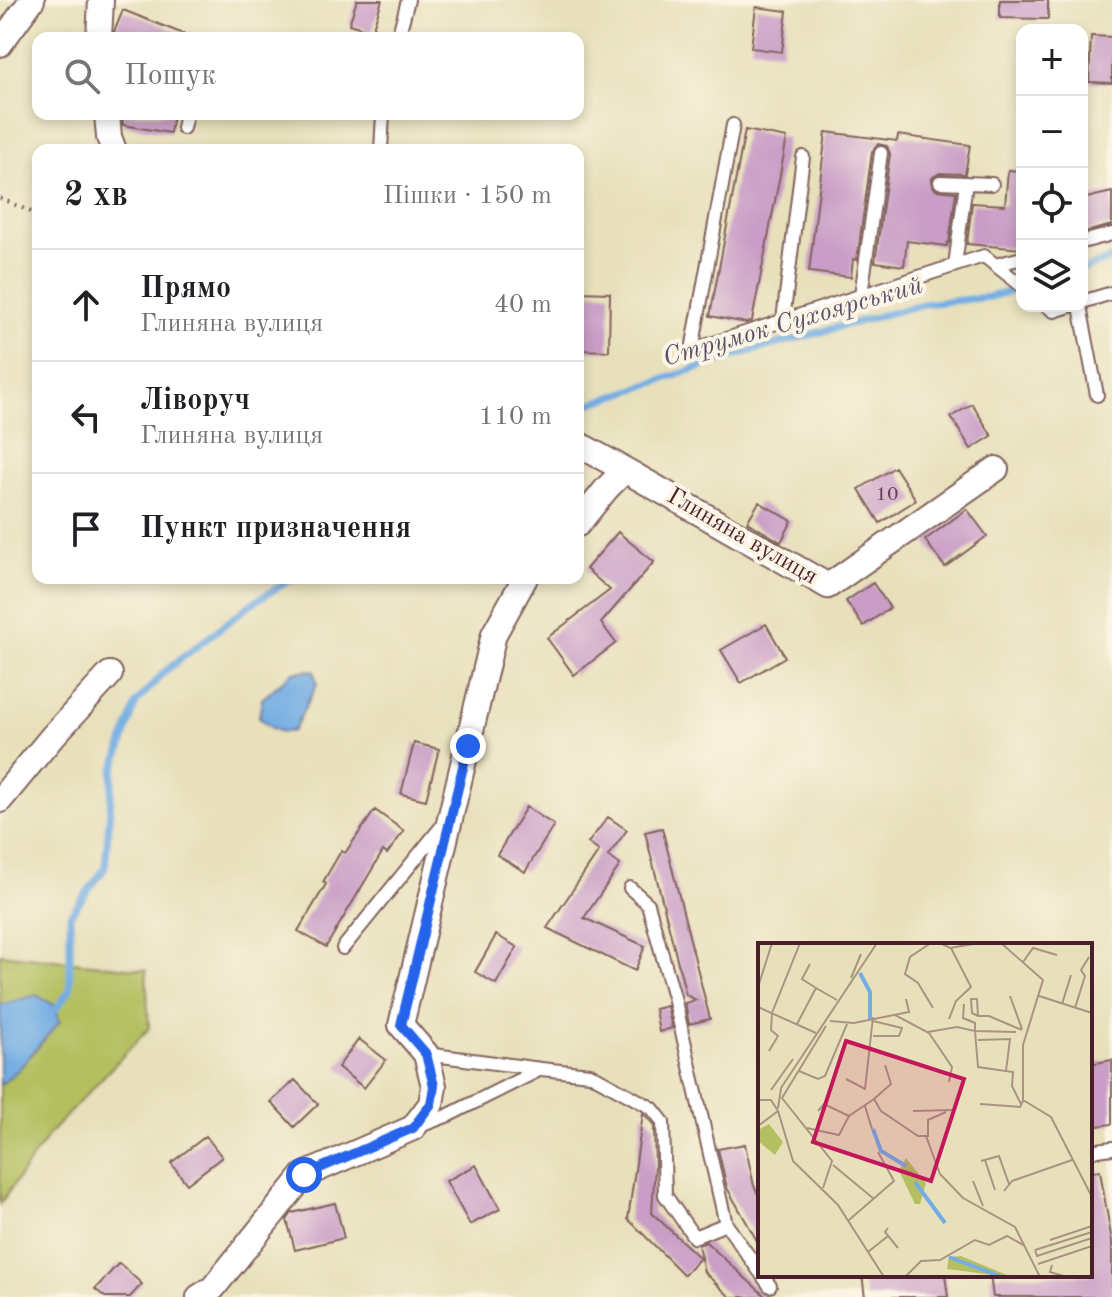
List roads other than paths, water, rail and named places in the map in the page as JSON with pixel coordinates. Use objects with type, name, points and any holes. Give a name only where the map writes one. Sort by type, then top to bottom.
[{"type":"street","points":[[0,44],[32,0]]},
{"type":"street","points":[[99,32],[101,0]]},
{"type":"street","points":[[108,120],[112,144]]},
{"type":"street","points":[[584,447],[625,470],[584,517]]},
{"type":"street","name":"Глиняна вулиця","points":[[625,470],[828,586],[996,469]]},
{"type":"street","points":[[199,1297],[213,1288],[304,1175],[413,1128],[431,1104],[434,1086],[426,1054],[401,1025],[494,634],[522,584]]},
{"type":"street","points":[[0,800],[110,674]]},
{"type":"lane","points":[[400,32],[408,0]]},
{"type":"lane","points":[[183,128],[185,120]]},
{"type":"lane","points":[[381,144],[383,120]]},
{"type":"lane","points":[[733,125],[692,350],[984,256],[1016,281]]},
{"type":"lane","points":[[861,295],[881,153]]},
{"type":"lane","points":[[783,320],[803,157]]},
{"type":"lane","points":[[940,182],[992,184]]},
{"type":"lane","points":[[955,265],[966,183]]},
{"type":"lane","points":[[1088,240],[1112,234]]},
{"type":"lane","points":[[995,265],[1016,260]]},
{"type":"lane","points":[[1088,302],[1112,293]]},
{"type":"lane","points":[[1082,312],[1097,395]]},
{"type":"lane","points":[[343,948],[451,815]]},
{"type":"lane","points":[[630,888],[648,904],[674,997],[726,1224],[758,1269]]},
{"type":"lane","points":[[426,1054],[590,1074],[652,1108],[663,1122],[665,1195],[694,1237],[726,1224]]},
{"type":"lane","points":[[413,1128],[449,1115],[541,1069]]},
{"type":"lane","points":[[1092,1151],[1112,1148]]},
{"type":"lane","points":[[764,1277],[770,1286]]},
{"type":"water","points":[[314,670],[317,684],[293,731],[278,731],[259,717],[262,699],[293,672]]},
{"type":"water","points":[[36,995],[54,1005],[60,1021],[19,1069],[0,1085],[0,1005]]},
{"type":"waterway","name":"Струмок Сухоярський","points":[[1088,268],[1112,258]]},
{"type":"waterway","name":"Струмок Сухоярський","points":[[584,406],[737,355],[923,304],[989,297],[1016,290]]},
{"type":"waterway","name":"Струмок Сухоярський","points":[[52,1014],[70,990],[70,915],[105,868],[113,773],[136,703],[164,672],[251,604],[283,584]]}]
